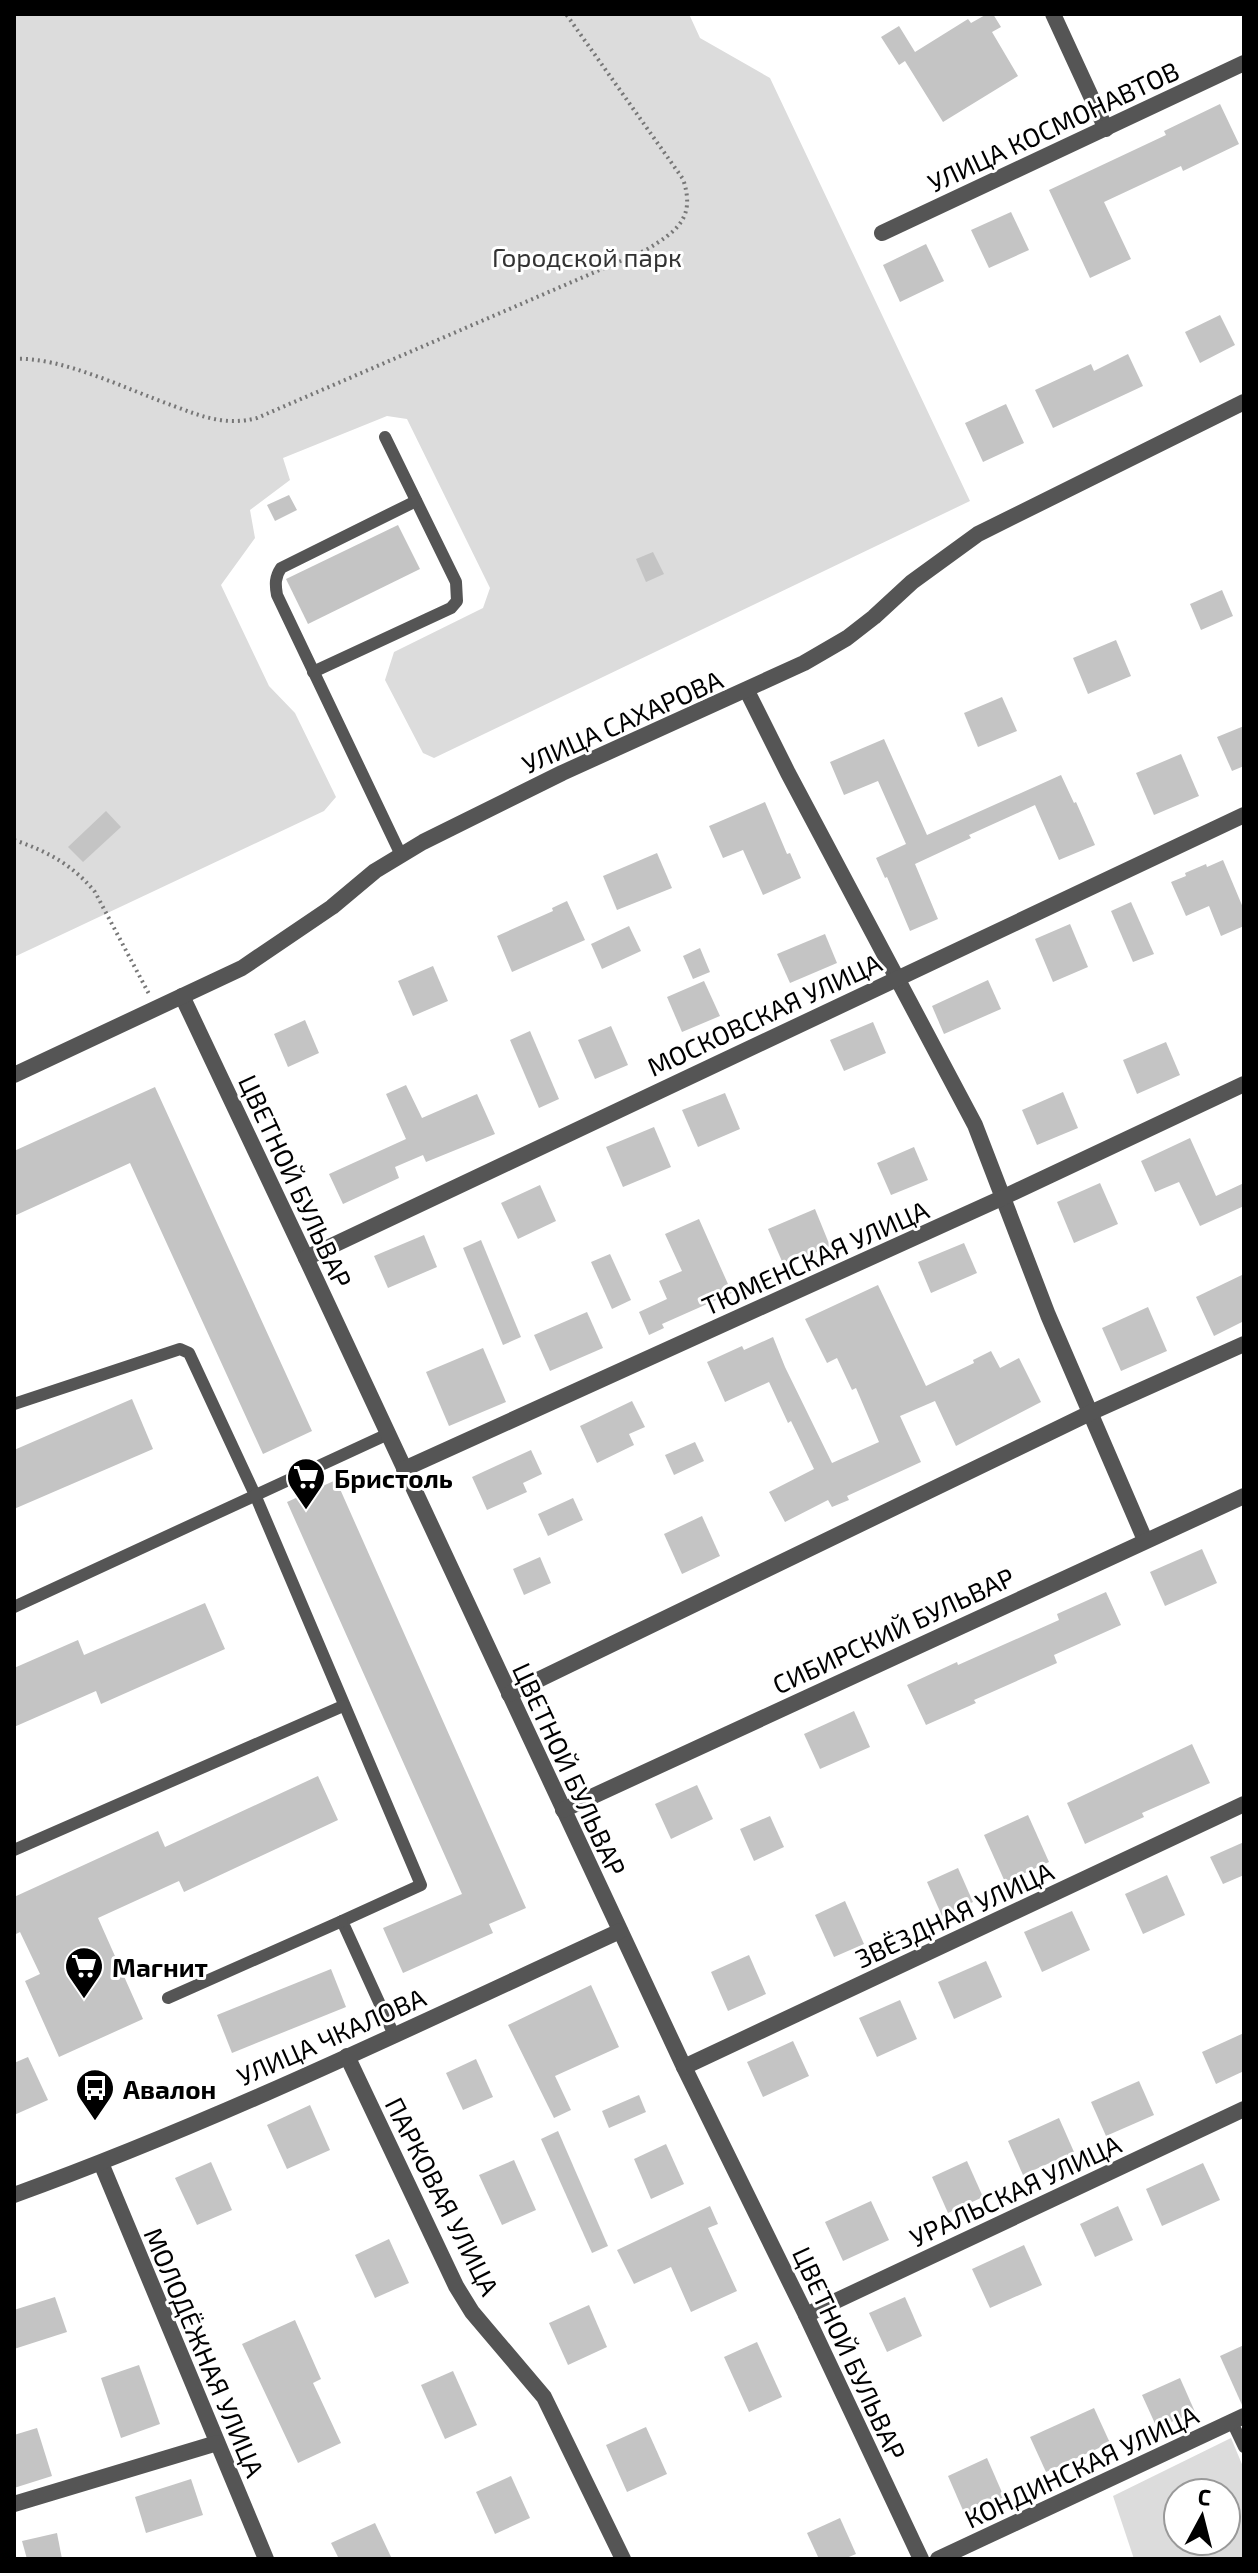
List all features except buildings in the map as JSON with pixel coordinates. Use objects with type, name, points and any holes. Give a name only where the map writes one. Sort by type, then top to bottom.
[{"type":"street","points":[[1053,14],[1106,129]]},
{"type":"street","name":"УЛИЦА КОСМОНАВТОВ","points":[[882,233],[1244,63]]},
{"type":"street","name":"УЛИЦА САХАРОВА","points":[[14,1075],[242,968],[332,907],[375,871],[521,792],[804,663],[847,638],[912,582],[978,534],[1244,402]]},
{"type":"street","points":[[747,691],[975,1125],[1048,1315],[1145,1540]]},
{"type":"street","name":"МОСКОВСКАЯ УЛИЦА","points":[[306,1258],[1244,815]]},
{"type":"street","name":"ЦВЕТНОЙ БУЛЬВАР","points":[[182,996],[684,2067],[921,2559]]},
{"type":"street","name":"ТЮМЕНСКАЯ УЛИЦА","points":[[404,1469],[1004,1197],[1244,1084]]},
{"type":"street","points":[[509,1694],[1090,1413],[1244,1344]]},
{"type":"street","name":"СИБИРСКИЙ БУЛЬВАР","points":[[563,1810],[1244,1496]]},
{"type":"street","name":"ЗВЁЗДНАЯ УЛИЦА","points":[[684,2067],[1244,1804]]},
{"type":"street","name":"УЛИЦА ЧКАЛОВА","points":[[14,2195],[101,2163],[347,2056],[620,1931]]},
{"type":"street","name":"ПАРКОВАЯ УЛИЦА","points":[[347,2056],[456,2286],[472,2312],[544,2397],[623,2559]]},
{"type":"street","name":"УРАЛЬСКАЯ УЛИЦА","points":[[806,2315],[1244,2109]]},
{"type":"street","name":"МОЛОДЁЖНАЯ УЛИЦА","points":[[101,2163],[266,2559]]},
{"type":"street","name":"КОНДИНСКАЯ УЛИЦА","points":[[938,2559],[1238,2419]]},
{"type":"street","points":[[14,2504],[217,2443]]},
{"type":"lane","points":[[313,672],[451,608],[457,601],[459,590],[456,582],[385,437]]},
{"type":"lane","points":[[401,855],[277,595],[276,575],[281,568],[416,501]]},
{"type":"lane","points":[[14,1404],[180,1349],[189,1353],[256,1497],[421,1885],[168,1998]]},
{"type":"lane","points":[[14,1607],[388,1434]]},
{"type":"lane","points":[[14,1850],[343,1706]]},
{"type":"lane","points":[[342,1921],[394,2035]]},
{"type":"lane","points":[[1238,2419],[1244,2447]]},
{"type":"path","points":[[14,359],[55,363],[205,418],[233,423],[245,421],[655,245],[679,227],[687,212],[688,194],[683,179],[566,14]]},
{"type":"path","points":[[14,840],[41,849],[84,878],[95,892],[157,1008]]},
{"type":"green space","name":"Городской парк","points":[[14,14],[689,14],[700,38],[770,78],[970,501],[434,758],[423,753],[385,680],[394,652],[483,608],[490,588],[407,419],[387,416],[283,458],[290,480],[250,510],[255,538],[221,585],[269,686],[295,713],[336,797],[324,811],[14,957]]},
{"type":"green space","points":[[1231,2438],[1244,2469],[1244,2559],[1134,2559],[1113,2496]]},
{"type":"place","name":"Бристоль","points":[[306,1511]]},
{"type":"place","name":"Магнит","points":[[84,2000]]},
{"type":"place","name":"Авалон","points":[[95,2122]]}]
